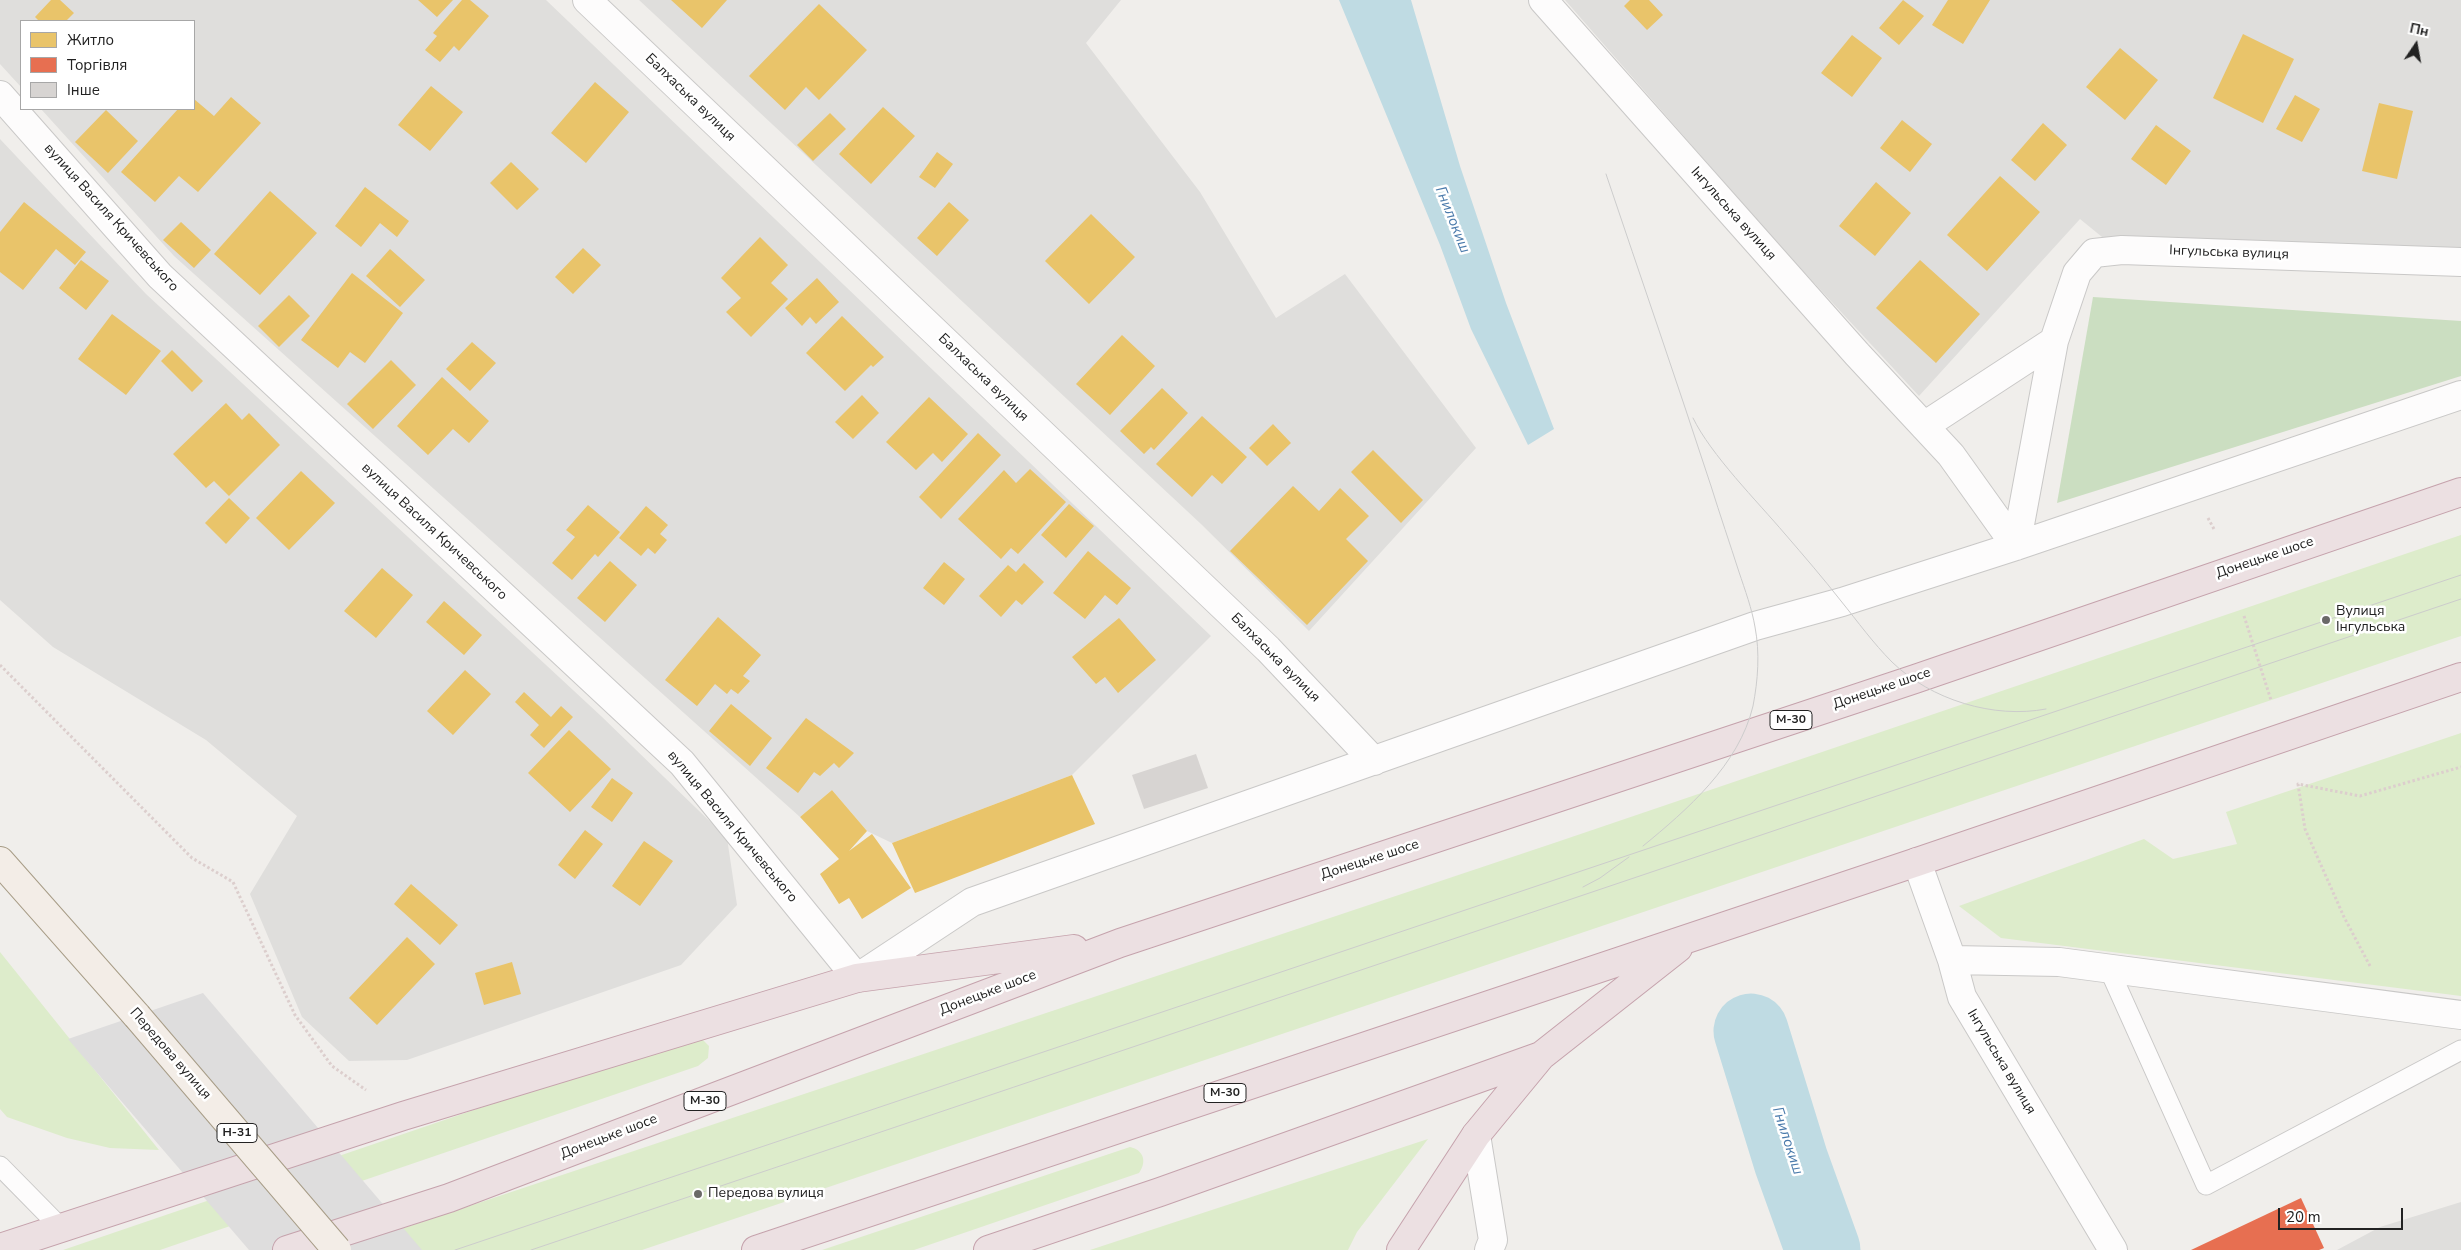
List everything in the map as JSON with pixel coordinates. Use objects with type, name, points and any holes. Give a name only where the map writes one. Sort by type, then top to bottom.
[{"type":"highway","name":"Донецьке шосе","points":[[287,1250],[449,1198],[1120,943],[1915,679],[2461,492]]},
{"type":"highway","name":"М-30","points":[[756,1250],[1917,862],[2461,677]]},
{"type":"highway","points":[[1400,1250],[1476,1136],[1541,1056],[1693,936]]},
{"type":"highway","points":[[0,1248],[403,1116],[857,978],[1120,943]]},
{"type":"highway","points":[[988,1250],[1160,1192],[1541,1056]]},
{"type":"main road","name":"Передова вулиця","points":[[0,860],[137,1016],[337,1250]]},
{"type":"street","name":"Балхаська вулиця","points":[[587,0],[1268,649],[1374,761]]},
{"type":"street","name":"Інгульська вулиця","points":[[1543,0],[1857,354],[1951,455],[2016,546]]},
{"type":"street","name":"вулиця Василя Кричевського","points":[[0,95],[160,276],[682,763],[857,978]]},
{"type":"street","name":"Інгульська вулиця","points":[[2016,546],[2054,341],[2077,273],[2094,253],[2122,250],[2461,262]]},
{"type":"street","points":[[1924,426],[2054,341]]},
{"type":"street","points":[[857,978],[972,902],[1755,626],[1842,602],[2016,546],[2461,395]]},
{"type":"street","name":"Інгульська вулиця","points":[[1917,862],[1952,960],[1962,997],[2113,1250]]},
{"type":"street","points":[[1952,960],[2059,962],[2461,1015]]},
{"type":"street","points":[[1476,1136],[1493,1240],[1489,1250]]},
{"type":"lane","points":[[2109,969],[2206,1185],[2461,1050]]},
{"type":"lane","points":[[0,1166],[61,1228]]},
{"type":"path","points":[[2244,616],[2271,700]]},
{"type":"path","points":[[0,665],[192,858],[233,882],[295,1015],[332,1066],[403,1116]]},
{"type":"path","points":[[2407,1008],[2366,962],[2344,917],[2305,829],[2298,784],[2360,796],[2461,767]]},
{"type":"shaded area","points":[[0,0],[546,0],[1211,636],[1072,775],[892,843],[867,831],[832,790],[800,817],[174,256],[42,110],[195,110],[195,20],[20,20],[20,86],[0,64]]},
{"type":"shaded area","points":[[639,0],[1121,0],[1086,43],[1200,192],[1276,318],[1345,274],[1476,448],[1309,631],[1201,524]]},
{"type":"shaded area","points":[[1565,0],[2461,0],[2461,251],[2107,241],[2080,219],[1919,396],[1778,244]]},
{"type":"shaded area","points":[[0,139],[146,294],[601,716],[727,838],[737,905],[681,965],[407,1060],[349,1061],[302,1017],[250,894],[297,816],[206,740],[53,647],[0,600]]},
{"type":"shaded area","points":[[2461,1202],[2461,1250],[2337,1250],[2380,1227]]},
{"type":"green space","points":[[2093,297],[2461,321],[2461,376],[2057,503]]},
{"type":"green space","points":[[2461,535],[2461,636],[642,1250],[338,1250],[1557,842]]},
{"type":"green space","points":[[2461,733],[2461,996],[2001,938],[1959,906],[2144,839],[2173,859],[2237,844],[2226,812]]},
{"type":"green space","points":[[0,952],[159,1150],[110,1148],[67,1138],[7,1117],[0,1109]]},
{"type":"green space","points":[[688,1037],[700,1037],[709,1046],[708,1058],[698,1066],[160,1250],[63,1250]]},
{"type":"green space","points":[[1428,1139],[1357,1232],[1348,1250],[1090,1250]]},
{"type":"green space","points":[[1130,1147],[1138,1151],[1143,1157],[1143,1165],[1139,1173],[914,1250],[822,1250]]},
{"type":"water","points":[[1339,0],[1411,0],[1460,166],[1506,303],[1554,429],[1528,445],[1471,329],[1440,245]]},
{"type":"pier","points":[[203,993],[422,1250],[249,1250],[68,1039]]},
{"type":"building: Житло","points":[[51,0],[60,0],[74,13],[67,20],[38,20],[35,17]]},
{"type":"building: Житло","points":[[418,0],[453,0],[437,17]]},
{"type":"building: Житло","points":[[462,0],[470,0],[489,16],[459,51],[454,46],[440,62],[425,50],[437,36],[433,33]]},
{"type":"building: Житло","points":[[671,0],[727,0],[702,28]]},
{"type":"building: Житло","points":[[1630,0],[1649,0],[1663,15],[1647,30],[1624,6]]},
{"type":"building: Житло","points":[[1903,0],[1924,16],[1899,45],[1879,28]]},
{"type":"building: Житло","points":[[1948,0],[1990,0],[1963,44],[1932,25]]},
{"type":"building: Житло","points":[[819,4],[867,50],[819,100],[806,87],[785,110],[749,76]]},
{"type":"building: Житло","points":[[2243,34],[2294,59],[2263,123],[2213,98]]},
{"type":"building: Житло","points":[[1852,35],[1882,58],[1852,97],[1821,73]]},
{"type":"building: Житло","points":[[2120,48],[2158,80],[2125,120],[2086,87]]},
{"type":"building: Житло","points":[[595,82],[629,112],[586,163],[551,133]]},
{"type":"building: Житло","points":[[431,86],[463,112],[430,151],[398,125]]},
{"type":"building: Житло","points":[[2295,95],[2320,109],[2302,142],[2276,129]]},
{"type":"building: Житло","points":[[231,97],[261,123],[198,192],[179,176],[155,202],[121,172],[177,110],[195,110],[195,100],[214,116]]},
{"type":"building: Житло","points":[[2379,103],[2413,111],[2397,179],[2362,171]]},
{"type":"building: Житло","points":[[883,107],[915,136],[871,184],[839,154]]},
{"type":"building: Житло","points":[[106,110],[138,141],[108,173],[75,142]]},
{"type":"building: Житло","points":[[830,113],[846,129],[813,161],[797,145]]},
{"type":"building: Житло","points":[[1902,120],[1932,144],[1910,172],[1880,148]]},
{"type":"building: Житло","points":[[2043,123],[2067,145],[2035,181],[2011,160]]},
{"type":"building: Житло","points":[[2156,125],[2191,151],[2166,185],[2131,159]]},
{"type":"building: Житло","points":[[937,152],[953,164],[935,188],[919,177]]},
{"type":"building: Житло","points":[[511,162],[539,189],[517,210],[490,183]]},
{"type":"building: Житло","points":[[2000,176],[2040,212],[1987,271],[1947,235]]},
{"type":"building: Житло","points":[[1876,182],[1911,213],[1875,256],[1839,226]]},
{"type":"building: Житло","points":[[365,187],[409,221],[397,237],[380,223],[361,247],[335,226]]},
{"type":"building: Житло","points":[[270,191],[317,233],[260,295],[214,254]]},
{"type":"building: Житло","points":[[24,202],[86,252],[75,265],[56,249],[23,290],[0,272],[0,232]]},
{"type":"building: Житло","points":[[949,202],[969,220],[937,256],[917,238]]},
{"type":"building: Житло","points":[[1091,214],[1135,257],[1089,304],[1045,261]]},
{"type":"building: Житло","points":[[181,222],[211,250],[194,268],[163,240]]},
{"type":"building: Житло","points":[[760,237],[788,265],[771,283],[788,299],[751,337],[726,312],[741,298],[721,278]]},
{"type":"building: Житло","points":[[583,248],[601,265],[573,294],[555,277]]},
{"type":"building: Житло","points":[[390,249],[425,280],[400,307],[366,276]]},
{"type":"building: Житло","points":[[81,260],[109,281],[86,310],[59,288]]},
{"type":"building: Житло","points":[[1920,260],[1980,314],[1936,363],[1876,308]]},
{"type":"building: Житло","points":[[352,273],[403,313],[365,363],[350,352],[338,368],[301,340]]},
{"type":"building: Житло","points":[[817,278],[839,302],[816,324],[810,317],[802,326],[785,308]]},
{"type":"building: Житло","points":[[289,295],[310,316],[279,347],[258,326]]},
{"type":"building: Житло","points":[[112,314],[161,351],[126,395],[78,359]]},
{"type":"building: Житло","points":[[842,316],[884,357],[873,367],[871,365],[845,391],[806,353]]},
{"type":"building: Житло","points":[[1122,335],[1155,366],[1110,415],[1076,384]]},
{"type":"building: Житло","points":[[472,342],[496,363],[470,391],[446,369]]},
{"type":"building: Житло","points":[[172,350],[203,381],[192,392],[161,361]]},
{"type":"building: Житло","points":[[391,360],[416,385],[373,429],[347,404]]},
{"type":"building: Житло","points":[[442,377],[489,421],[469,443],[453,429],[428,455],[397,426]]},
{"type":"building: Житло","points":[[1162,388],[1188,413],[1154,450],[1151,447],[1144,454],[1120,431]]},
{"type":"building: Житло","points":[[862,395],[879,413],[853,439],[835,422]]},
{"type":"building: Житло","points":[[929,397],[968,434],[942,462],[933,453],[916,470],[886,442]]},
{"type":"building: Житло","points":[[226,403],[242,420],[249,413],[280,445],[229,496],[214,481],[206,488],[173,454]]},
{"type":"building: Житло","points":[[1202,416],[1247,457],[1222,484],[1212,475],[1192,497],[1156,464]]},
{"type":"building: Житло","points":[[1273,424],[1291,443],[1267,466],[1249,448]]},
{"type":"building: Житло","points":[[978,433],[1001,455],[941,519],[919,497]]},
{"type":"building: Житло","points":[[1373,450],[1423,500],[1401,523],[1351,472]]},
{"type":"building: Житло","points":[[1030,469],[1066,502],[1018,554],[1011,548],[1001,559],[958,519],[1004,470],[1016,483]]},
{"type":"building: Житло","points":[[301,471],[335,503],[289,550],[256,518]]},
{"type":"building: Житло","points":[[1293,486],[1319,511],[1340,488],[1369,516],[1346,539],[1368,561],[1307,625],[1230,551]]},
{"type":"building: Житло","points":[[229,498],[250,518],[226,544],[205,523]]},
{"type":"building: Житло","points":[[1069,504],[1094,526],[1066,558],[1041,535]]},
{"type":"building: Житло","points":[[588,505],[620,532],[598,557],[595,554],[572,580],[552,563],[575,537],[566,530]]},
{"type":"building: Житло","points":[[646,506],[668,525],[660,534],[667,540],[655,554],[648,548],[641,556],[619,538]]},
{"type":"building: Житло","points":[[1088,551],[1131,588],[1117,605],[1105,595],[1085,619],[1053,593]]},
{"type":"building: Житло","points":[[610,561],[637,585],[605,622],[577,598]]},
{"type":"building: Житло","points":[[944,562],[965,579],[944,605],[923,588]]},
{"type":"building: Житло","points":[[1024,563],[1044,582],[1022,605],[1016,600],[1001,617],[979,596],[1008,565],[1016,572]]},
{"type":"building: Житло","points":[[382,568],[413,595],[376,638],[344,611]]},
{"type":"building: Житло","points":[[444,601],[482,635],[464,655],[426,622]]},
{"type":"building: Житло","points":[[718,617],[761,655],[743,676],[750,681],[738,694],[731,689],[727,694],[715,684],[697,706],[665,680]]},
{"type":"building: Житло","points":[[1119,618],[1156,660],[1118,693],[1105,677],[1096,684],[1072,657]]},
{"type":"building: Житло","points":[[465,670],[491,694],[453,735],[427,711]]},
{"type":"building: Житло","points":[[524,692],[551,717],[561,706],[573,717],[544,748],[530,735],[539,725],[515,702]]},
{"type":"building: Житло","points":[[731,704],[772,738],[750,766],[709,731]]},
{"type":"building: Житло","points":[[806,718],[854,753],[839,768],[834,763],[820,776],[814,772],[798,793],[766,768]]},
{"type":"building: Житло","points":[[569,730],[611,769],[570,812],[528,773]]},
{"type":"building: Житло","points":[[1072,775],[1095,824],[915,893],[892,843]]},
{"type":"building: Житло","points":[[612,778],[633,793],[612,822],[591,807]]},
{"type":"building: Житло","points":[[832,790],[867,831],[849,851],[872,834],[911,888],[862,919],[849,898],[839,904],[820,874],[839,859],[800,817]]},
{"type":"building: Житло","points":[[585,830],[603,844],[575,879],[558,865]]},
{"type":"building: Житло","points":[[644,841],[673,861],[640,906],[612,886]]},
{"type":"building: Житло","points":[[411,884],[458,925],[440,945],[394,904]]},
{"type":"building: Житло","points":[[407,937],[435,964],[377,1025],[349,998]]},
{"type":"building: Житло","points":[[512,962],[521,994],[484,1005],[475,973]]},
{"type":"building: Торгівля","points":[[2301,1198],[2324,1248],[2319,1250],[2191,1250]]},
{"type":"building: Інше","points":[[1196,754],[1208,788],[1144,809],[1132,775]]},
{"type":"waterway","name":"Гнилокиш","points":[[1751,1031],[1791,1161],[1823,1250]]},
{"type":"tram line","points":[[1606,174],[1746,593],[1754,620],[1758,647],[1753,706],[1736,748],[1724,767],[1709,785],[1677,817],[1643,846]]},
{"type":"tram line","points":[[1693,418],[1711,447],[1735,478],[1774,521],[1892,662],[1925,687],[1964,704],[2005,711],[2046,709]]},
{"type":"tram line","points":[[455,1250],[2461,575]]},
{"type":"tram line","points":[[531,1250],[2461,599]]},
{"type":"tram line","points":[[1583,887],[1600,878],[1629,857]]},
{"type":"place","name":"Вулиця Інгульська","points":[[2326,620]]},
{"type":"place","name":"Передова вулиця","points":[[698,1194]]}]
